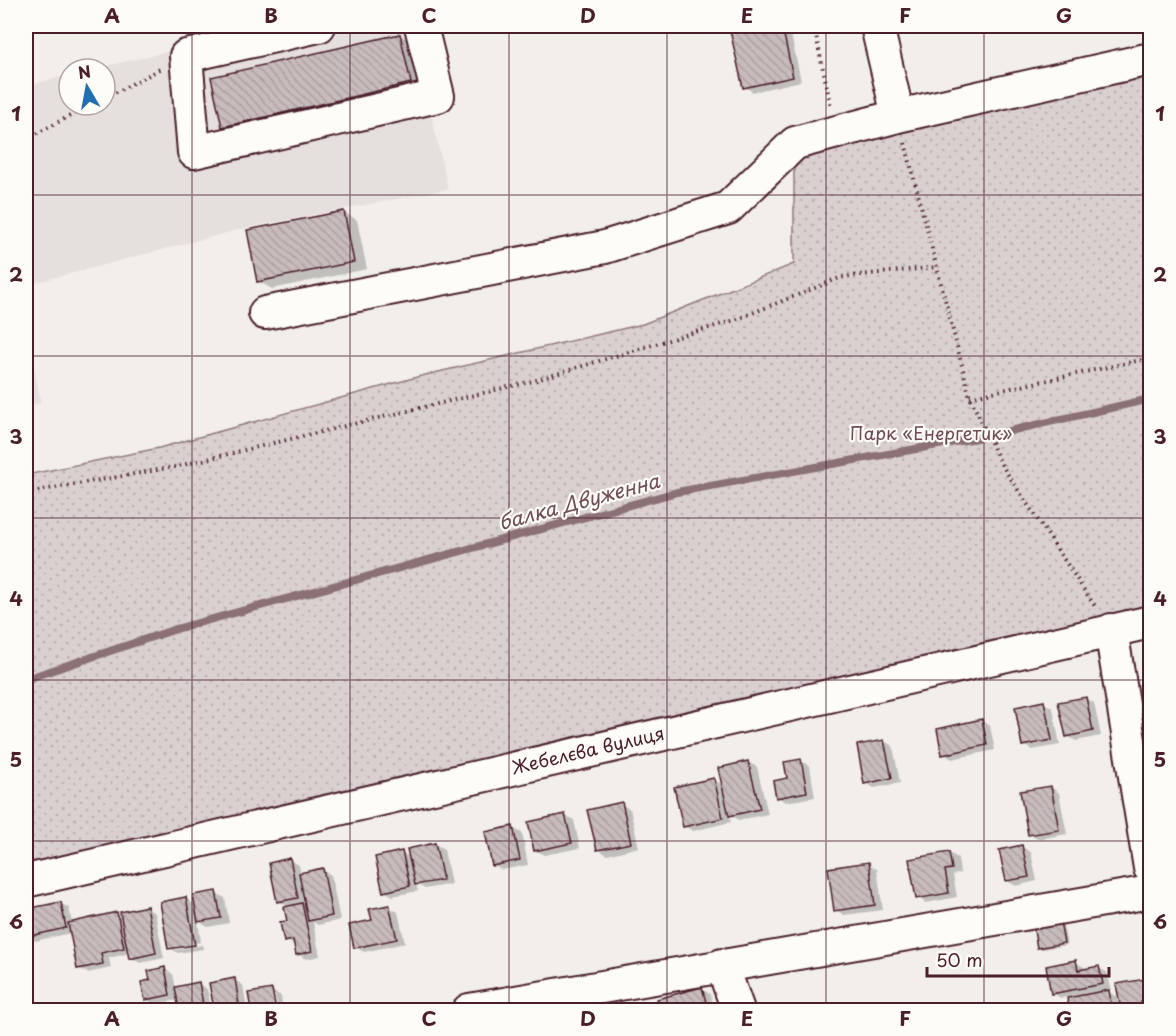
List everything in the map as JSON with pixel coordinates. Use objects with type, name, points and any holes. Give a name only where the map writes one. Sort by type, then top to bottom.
[{"type":"street","points":[[319,26],[186,56],[194,152],[438,96],[420,26]]},
{"type":"street","points":[[877,26],[898,116]]},
{"type":"street","points":[[265,313],[605,248],[728,208],[795,143],[898,116],[1150,59]]},
{"type":"street","name":"Жебелєва вулиця","points":[[26,881],[1150,622]]},
{"type":"street","points":[[1111,630],[1150,868]]},
{"type":"street","points":[[469,1011],[1150,892]]},
{"type":"street","points":[[722,965],[738,1011]]},
{"type":"path","points":[[814,26],[836,132]]},
{"type":"path","points":[[117,92],[186,56]]},
{"type":"path","points":[[898,116],[970,397],[1001,464],[1111,630]]},
{"type":"path","points":[[26,139],[68,117]]},
{"type":"path","points":[[26,493],[174,467],[533,381],[735,320],[842,277],[937,267]]},
{"type":"path","points":[[970,397],[1150,358]]},
{"type":"shaded area","points":[[274,26],[411,26],[448,189],[245,228],[26,285],[26,86],[57,78],[57,117],[117,117],[117,64]]},
{"type":"shaded area","points":[[26,326],[41,403],[26,406]]},
{"type":"green space","name":"Парк «Енергетик»","points":[[1150,69],[1150,609],[26,864],[26,475],[159,448],[417,377],[643,324],[794,264],[794,155]]},
{"type":"building","points":[[729,26],[782,26],[793,77],[743,88]]},
{"type":"building","points":[[400,34],[411,83],[222,127],[211,77]]},
{"type":"building","points":[[344,211],[354,262],[257,282],[247,230]]},
{"type":"building","points":[[1150,684],[1150,726],[1143,685]]},
{"type":"building","points":[[1086,697],[1093,731],[1066,737],[1058,702]]},
{"type":"building","points":[[1044,701],[1052,740],[1022,746],[1015,707]]},
{"type":"building","points":[[982,719],[987,745],[942,755],[937,729]]},
{"type":"building","points":[[884,740],[892,778],[864,784],[857,745]]},
{"type":"building","points":[[801,759],[807,792],[776,798],[773,781],[787,778],[784,762]]},
{"type":"building","points":[[748,761],[760,809],[729,816],[718,768]]},
{"type":"building","points":[[714,778],[723,818],[683,827],[674,787]]},
{"type":"building","points":[[1051,786],[1059,830],[1028,835],[1020,791]]},
{"type":"building","points":[[622,802],[631,843],[597,850],[587,810]]},
{"type":"building","points":[[565,814],[572,843],[534,851],[528,822]]},
{"type":"building","points":[[513,826],[520,860],[492,866],[485,832]]},
{"type":"building","points":[[435,843],[443,880],[415,885],[407,849]]},
{"type":"building","points":[[1022,845],[1029,877],[1006,881],[999,850]]},
{"type":"building","points":[[402,851],[410,886],[383,892],[375,857]]},
{"type":"building","points":[[949,852],[952,869],[945,870],[949,893],[916,899],[909,859]]},
{"type":"building","points":[[290,858],[298,898],[277,902],[269,863]]},
{"type":"building","points":[[869,862],[875,905],[834,911],[828,868]]},
{"type":"building","points":[[323,868],[332,916],[308,921],[299,873]]},
{"type":"building","points":[[216,891],[221,918],[198,922],[193,895]]},
{"type":"building","points":[[186,897],[195,945],[168,949],[160,902]]},
{"type":"building","points":[[61,902],[66,928],[26,937],[26,909]]},
{"type":"building","points":[[302,903],[312,951],[296,955],[293,940],[284,942],[280,922],[287,921],[284,907]]},
{"type":"building","points":[[389,905],[397,939],[354,948],[349,925],[372,920],[369,909]]},
{"type":"building","points":[[147,906],[156,953],[129,959],[120,912]]},
{"type":"building","points":[[117,912],[124,948],[101,953],[103,964],[77,969],[68,923]]},
{"type":"building","points":[[1060,921],[1064,943],[1037,948],[1033,925]]},
{"type":"building","points":[[1076,960],[1078,970],[1099,966],[1103,984],[1051,994],[1046,966]]},
{"type":"building","points":[[165,967],[170,995],[145,1000],[141,982],[150,980],[148,971]]},
{"type":"building","points":[[235,978],[239,1005],[214,1009],[209,983]]},
{"type":"building","points":[[1145,979],[1148,999],[1141,1001],[1142,1007],[1121,1010],[1116,984]]},
{"type":"building","points":[[199,982],[204,1010],[179,1010],[175,987]]},
{"type":"building","points":[[702,987],[708,1010],[660,1010],[657,999]]},
{"type":"building","points":[[272,989],[276,1010],[251,1010],[248,993]]},
{"type":"building","points":[[1109,990],[1112,1010],[1069,1010],[1067,998]]},
{"type":"building","points":[[837,1004],[838,1010],[809,1010]]},
{"type":"waterway","name":"балка Двуженна","points":[[26,679],[176,629],[677,492],[988,436],[1150,399]]}]
